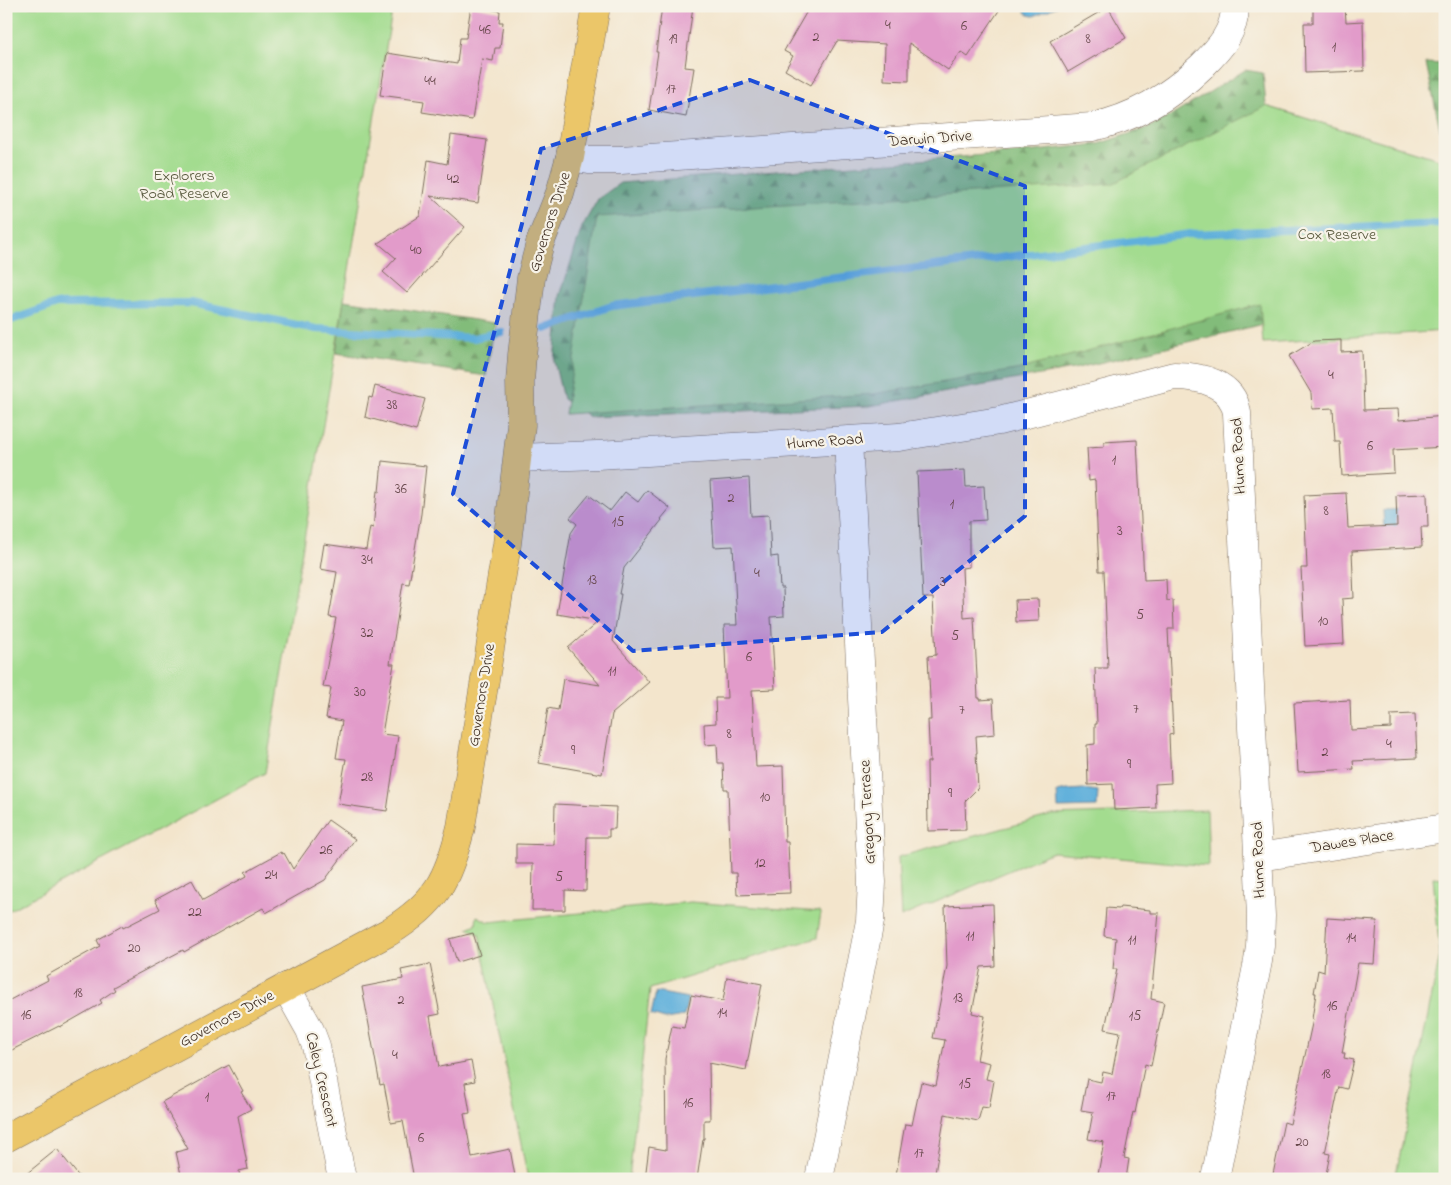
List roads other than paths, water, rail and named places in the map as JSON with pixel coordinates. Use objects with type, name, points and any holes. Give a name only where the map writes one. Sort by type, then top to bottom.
[{"type":"main road","name":"Governors Drive","points":[[6,1138],[389,932],[422,908],[434,895],[449,866],[461,827],[507,544],[521,425],[520,382],[531,278],[540,244],[560,193],[570,157],[596,6]]},
{"type":"street","name":"Darwin Drive","points":[[570,157],[589,160],[621,160],[1092,128],[1144,109],[1179,87],[1211,58],[1224,42],[1232,27],[1235,6]]},
{"type":"street","name":"Hume Road","points":[[518,458],[606,455],[899,437],[999,421],[1174,376],[1197,377],[1207,380],[1220,386],[1232,396],[1238,413],[1261,916],[1260,946],[1215,1179]]},
{"type":"street","name":"Gregory Terrace","points":[[819,1179],[870,921],[872,882],[848,441]]},
{"type":"street","name":"Dawes Place","points":[[1259,856],[1445,828]]},
{"type":"street","name":"Caley Crescent","points":[[286,987],[314,1039],[342,1179]]},
{"type":"water","points":[[1024,6],[1058,6],[1034,16],[1027,13]]},
{"type":"water","points":[[1404,509],[1405,546],[1385,547],[1383,510]]},
{"type":"water","points":[[1083,789],[1098,791],[1097,807],[1058,808],[1057,792]]},
{"type":"water","points":[[656,992],[688,998],[684,1016],[665,1019],[651,1015]]},
{"type":"waterway","points":[[545,329],[612,306],[1191,234],[1445,223]]},
{"type":"waterway","points":[[6,322],[57,304],[191,303],[316,329],[474,338],[501,332]]},
{"type":"park label","name":"Explorers Road Reserve","points":[[184,185]]},
{"type":"park label","name":"Cox Reserve","points":[[1337,235]]}]
